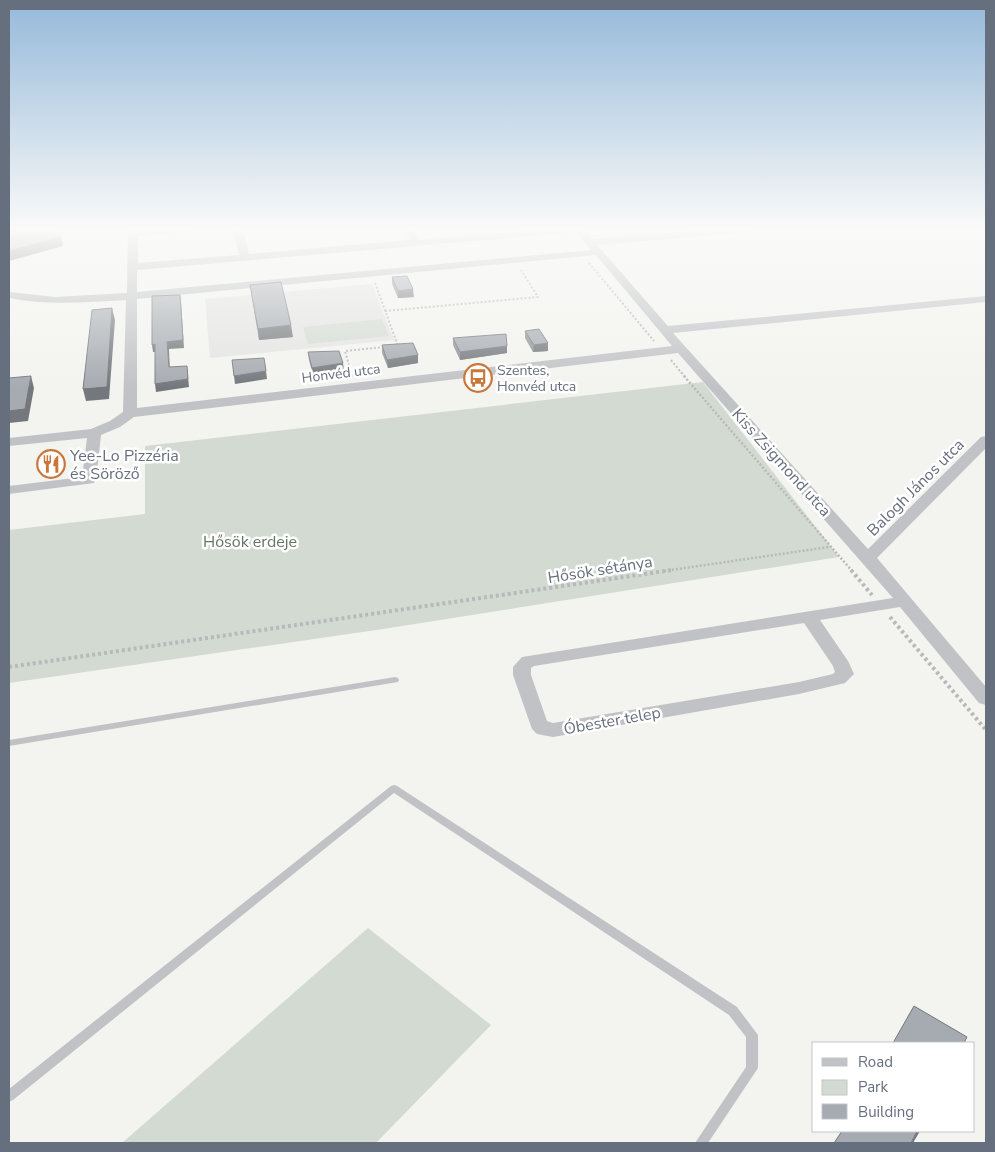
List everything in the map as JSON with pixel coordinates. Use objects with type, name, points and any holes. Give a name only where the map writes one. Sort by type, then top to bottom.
[{"type":"street","points":[[130,413],[132,281]]},
{"type":"street","points":[[9,295],[39,299],[72,300],[291,281]]},
{"type":"street","name":"Kiss Zsigmond utca","points":[[624,281],[868,558],[986,699]]},
{"type":"street","points":[[666,330],[986,299]]},
{"type":"street","name":"Honvéd utca","points":[[9,442],[94,433],[115,424],[130,413],[681,348]]},
{"type":"street","points":[[9,490],[89,480],[94,433]]},
{"type":"street","name":"Balogh János utca","points":[[868,558],[986,440]]},
{"type":"street","name":"Óbester telep","points":[[808,616],[842,665],[844,674],[839,679],[799,688],[553,730],[544,729],[539,724],[522,675],[522,667],[528,661],[808,616],[904,602]]},
{"type":"lane","points":[[9,743],[395,680]]},
{"type":"lane","points":[[9,1096],[394,788],[733,1011],[752,1034],[752,1068],[701,1143]]},
{"type":"path","points":[[355,386],[345,351],[399,346],[374,281]]},
{"type":"path","points":[[386,311],[538,297],[528,281]]},
{"type":"path","points":[[606,281],[829,547],[986,730]]},
{"type":"path","name":"Hősök sétánya","points":[[9,667],[376,615],[829,547]]},
{"type":"shaded area","points":[[372,284],[394,340],[210,358],[205,299]]},
{"type":"green space","points":[[382,319],[389,336],[308,344],[303,327]]},
{"type":"green space","name":"Hősök erdeje","points":[[703,382],[839,557],[383,629],[9,683],[9,530],[145,514],[145,446]]},
{"type":"green space","points":[[368,928],[491,1025],[376,1143],[122,1143]]},
{"type":"building","points":[[394,281],[409,281],[413,289],[398,291]]},
{"type":"building","points":[[281,282],[291,325],[258,329],[250,285]]},
{"type":"building","points":[[180,295],[183,340],[167,342],[169,367],[187,366],[188,379],[155,384],[155,344],[152,345],[152,296]]},
{"type":"building","points":[[112,308],[107,387],[83,389],[92,310]]},
{"type":"building","points":[[539,329],[548,343],[534,345],[525,331]]},
{"type":"building","points":[[506,334],[507,346],[460,352],[453,338]]},
{"type":"building","points":[[413,343],[418,355],[387,360],[382,345]]},
{"type":"building","points":[[339,351],[343,363],[312,368],[308,352]]},
{"type":"building","points":[[264,358],[266,371],[234,376],[232,360]]},
{"type":"building","points":[[31,376],[25,409],[9,411],[9,378]]},
{"type":"building","points":[[914,1006],[967,1037],[964,1042],[894,1042]]},
{"type":"building","points":[[841,1132],[916,1132],[911,1143],[834,1143]]},
{"type":"place","name":"Szentes, Honvéd utca","points":[[478,378]]},
{"type":"place","name":"Yee-Lo Pizzéria és Söröző","points":[[51,464]]}]
